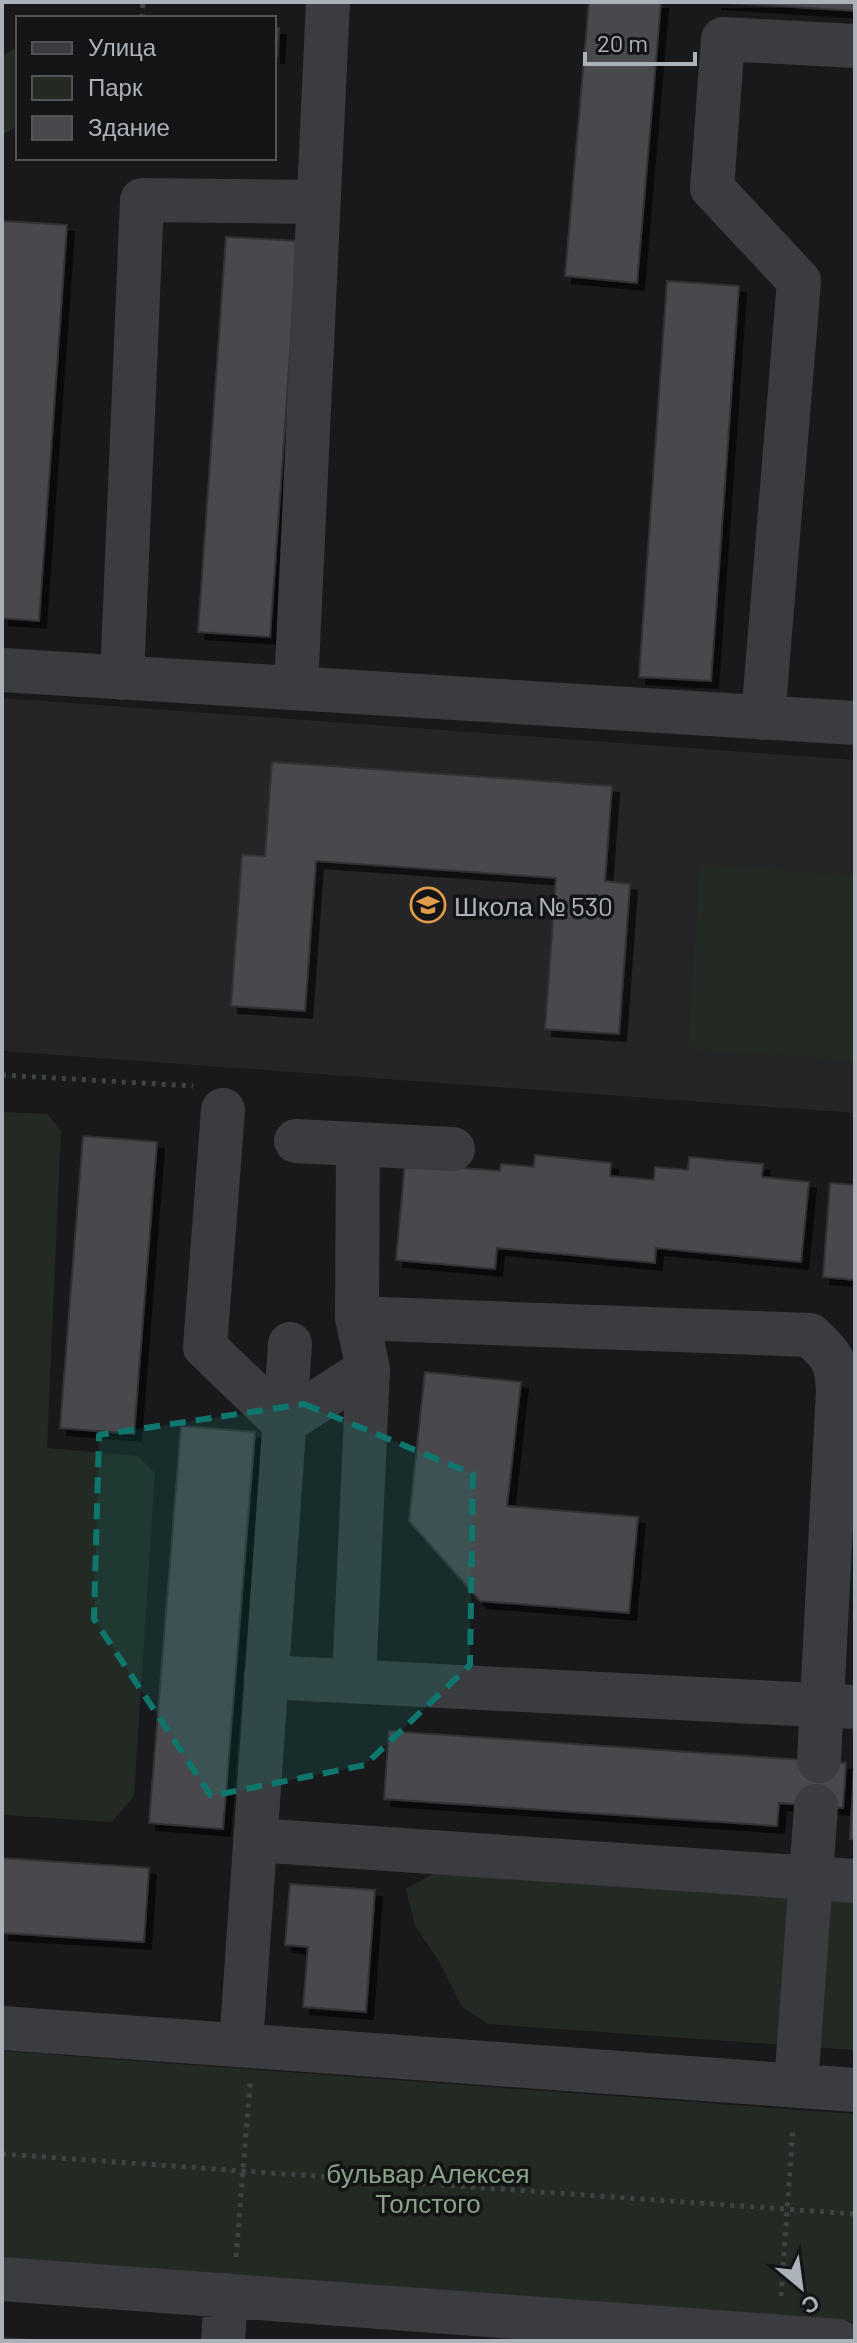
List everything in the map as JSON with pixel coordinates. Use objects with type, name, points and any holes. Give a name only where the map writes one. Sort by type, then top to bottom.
[{"type":"street","points":[[296,688],[328,2]]},
{"type":"street","points":[[763,718],[799,281],[712,188],[723,39],[855,46]]},
{"type":"street","points":[[122,678],[142,200],[318,202]]},
{"type":"street","points":[[2,670],[855,723]]},
{"type":"street","points":[[223,1110],[205,1347],[284,1423]]},
{"type":"street","points":[[296,1141],[453,1149]]},
{"type":"street","points":[[354,1680],[368,1369],[357,1318],[358,1145]]},
{"type":"street","points":[[357,1318],[810,1335],[829,1353],[837,1366],[838,1389],[838,1706],[819,1761]]},
{"type":"street","points":[[246,2057],[255,1840],[290,1344]]},
{"type":"street","points":[[284,1423],[368,1369]]},
{"type":"street","points":[[266,1677],[838,1706]]},
{"type":"street","points":[[796,2085],[816,1806]]},
{"type":"street","points":[[255,1840],[855,1881]]},
{"type":"street","points":[[2,2028],[246,2057],[855,2090]]},
{"type":"street","points":[[2,2279],[230,2280],[642,2334],[838,2341]]},
{"type":"street","points":[[223,2341],[230,2280]]},
{"type":"path","points":[[2,1075],[223,1088],[223,1110]]},
{"type":"path","points":[[230,2280],[243,2171],[246,2057]]},
{"type":"path","points":[[779,2337],[796,2085]]},
{"type":"path","points":[[2,2154],[855,2214]]},
{"type":"highlighted area","points":[[304,1404],[473,1474],[470,1665],[365,1765],[211,1796],[94,1619],[99,1435]]},
{"type":"shaded area","name":"Школа № 530","points":[[2,698],[855,760],[855,1113],[2,1051]]},
{"type":"green space","points":[[16,47],[16,127],[2,135],[2,56]]},
{"type":"green space","points":[[700,865],[855,875],[855,1060],[688,1049]]},
{"type":"green space","points":[[2,1112],[47,1114],[61,1130],[47,1448],[138,1456],[155,1473],[134,1796],[112,1822],[2,1815]]},
{"type":"green space","points":[[438,1871],[855,1899],[855,2050],[488,2024],[462,2007],[439,1961],[415,1926],[406,1889]]},
{"type":"green space","name":"бульвар Алексея Толстого","points":[[2,2051],[855,2114],[855,2322],[2,2259]]},
{"type":"building","points":[[589,2],[661,2],[637,283],[565,276]]},
{"type":"building","points":[[714,2],[855,2],[855,11]]},
{"type":"building","points":[[276,28],[279,28],[277,56]]},
{"type":"building","points":[[2,221],[67,225],[39,621],[2,618]]},
{"type":"building","points":[[226,237],[298,241],[270,637],[198,632]]},
{"type":"building","points":[[667,281],[739,286],[711,681],[639,677]]},
{"type":"building","points":[[272,762],[612,786],[605,881],[630,884],[619,1034],[545,1029],[556,878],[316,861],[305,1011],[231,1006],[242,855],[265,856]]},
{"type":"building","points":[[83,1136],[157,1142],[134,1434],[60,1428]]},
{"type":"building","points":[[535,1155],[611,1163],[610,1176],[654,1180],[655,1167],[688,1170],[689,1157],[763,1164],[762,1177],[809,1182],[801,1262],[656,1248],[655,1263],[497,1248],[495,1269],[396,1260],[405,1163],[500,1171],[501,1164],[534,1167]]},
{"type":"building","points":[[830,1183],[855,1185],[855,1280],[823,1277]]},
{"type":"building","points":[[425,1372],[521,1382],[507,1506],[638,1517],[629,1613],[480,1601],[409,1521]]},
{"type":"building","points":[[181,1426],[255,1432],[223,1829],[149,1823]]},
{"type":"building","points":[[389,1731],[846,1763],[843,1808],[779,1803],[777,1826],[384,1799]]},
{"type":"building","points":[[855,1770],[855,1840],[850,1839]]},
{"type":"building","points":[[2,1858],[149,1868],[144,1942],[2,1933]]},
{"type":"building","points":[[290,1884],[375,1890],[366,2012],[303,2007],[308,1947],[285,1945]]},
{"type":"building","points":[[2,2338],[46,2341],[2,2341]]},
{"type":"place","name":"Школа № 530","points":[[428,905]]}]
